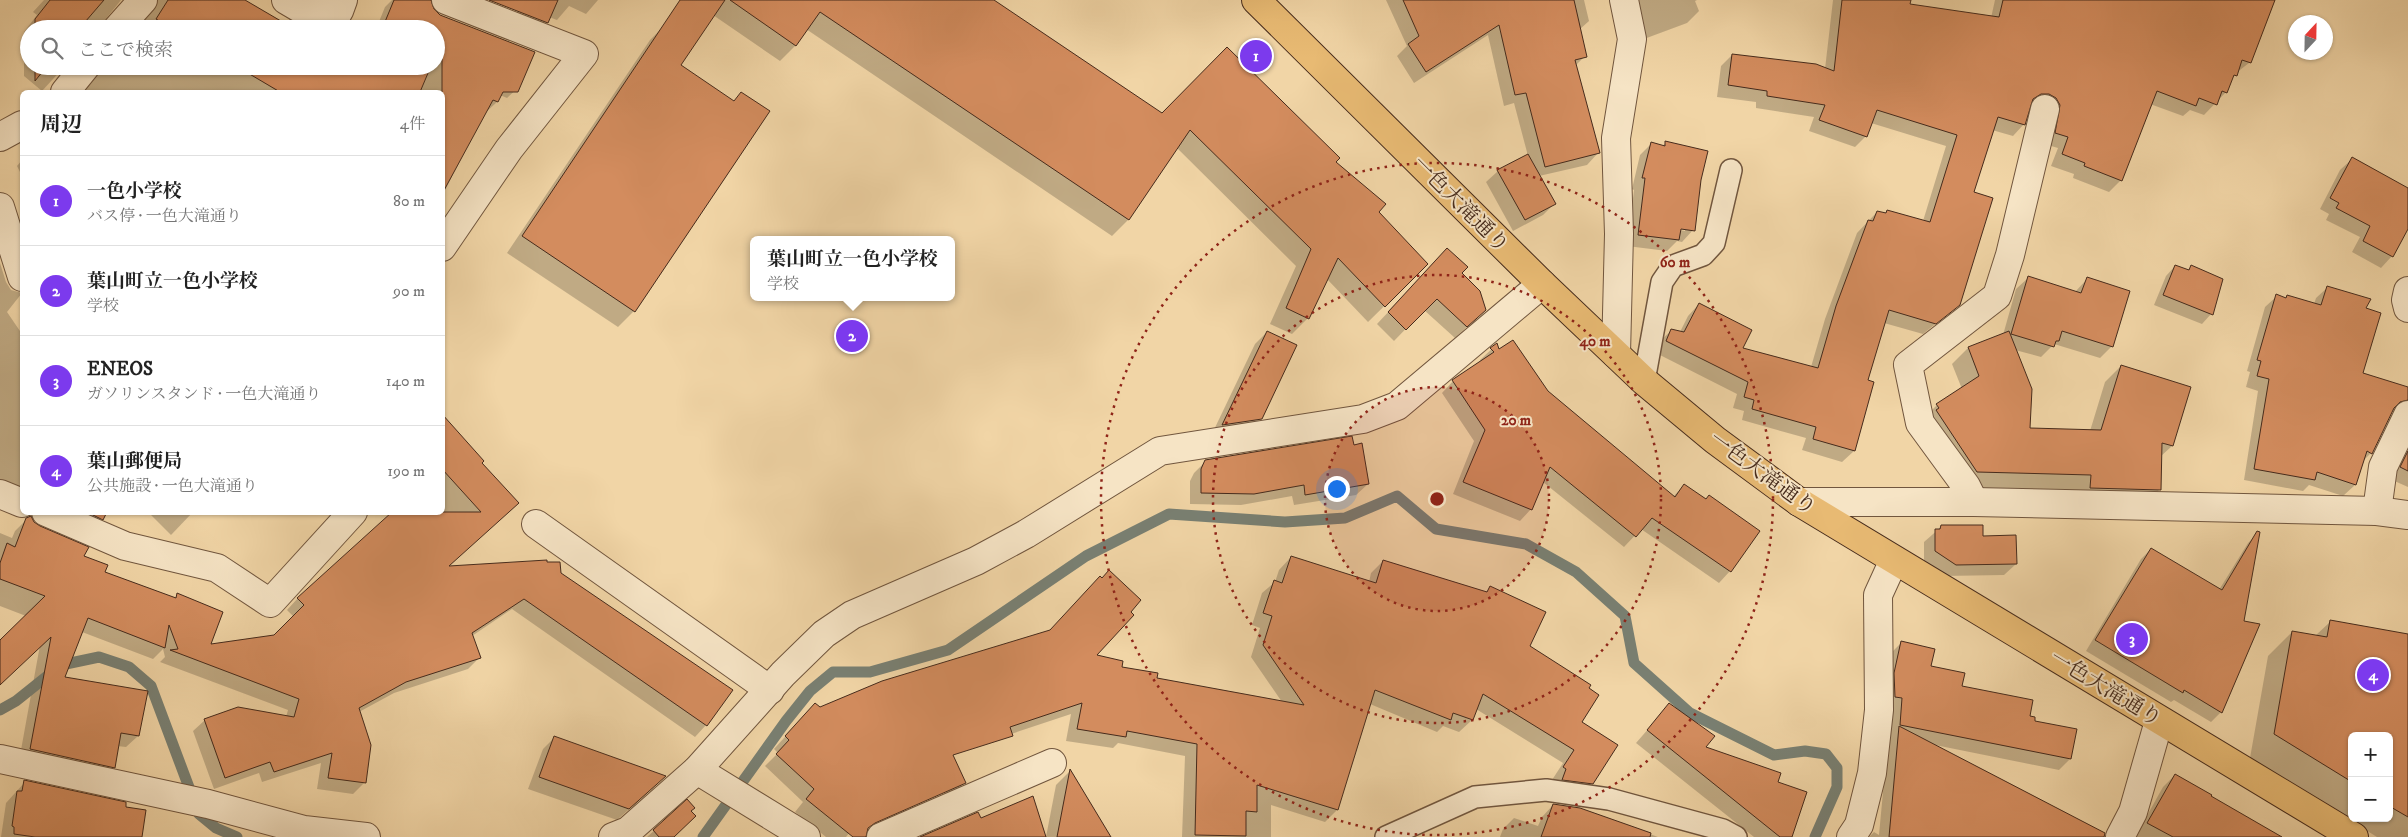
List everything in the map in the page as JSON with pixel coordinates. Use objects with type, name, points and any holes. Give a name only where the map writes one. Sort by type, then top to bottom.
[{"type":"main road","name":"一色大滝通り","points":[[1256,0],[1542,284],[1644,381],[1715,440],[1799,502],[2354,837]]},
{"type":"street","points":[[125,20],[143,0]]},
{"type":"street","points":[[286,0],[303,10],[338,11],[343,0]]},
{"type":"street","points":[[445,243],[509,149],[584,54],[446,0]]},
{"type":"street","points":[[1616,354],[1619,234],[1616,138],[1632,39],[1629,16],[1624,0]]},
{"type":"street","points":[[67,90],[79,75]]},
{"type":"street","points":[[1974,502],[1966,486],[1920,423],[1908,365],[1997,296],[2010,255],[2045,108]]},
{"type":"street","points":[[0,137],[20,126]]},
{"type":"street","points":[[0,207],[20,271]]},
{"type":"street","points":[[613,837],[628,830],[706,776],[770,690],[824,634],[852,615],[976,561],[1026,534],[1160,452],[1362,419],[1397,406],[1542,284]]},
{"type":"street","points":[[2408,291],[2406,300],[2408,308]]},
{"type":"street","points":[[2377,511],[2383,467],[2408,415]]},
{"type":"street","points":[[1799,502],[1974,502],[2377,511],[2408,515]]},
{"type":"street","points":[[53,515],[125,546],[217,568],[270,603],[350,515]]},
{"type":"street","points":[[536,524],[770,690]]},
{"type":"street","points":[[1851,837],[1859,825],[1872,773],[1879,710],[1878,595],[1894,560]]},
{"type":"street","points":[[2120,837],[2133,812],[2159,721]]},
{"type":"street","points":[[0,759],[174,796],[304,830],[366,837]]},
{"type":"street","points":[[881,837],[1052,763]]},
{"type":"street","points":[[706,776],[806,837]]},
{"type":"lane","points":[[1644,381],[1662,282],[1673,266],[1703,255],[1714,243],[1731,170]]},
{"type":"lane","points":[[1386,837],[1475,797],[1546,790],[1609,799],[1723,830],[1736,837]]},
{"type":"building","points":[[50,0],[104,0],[87,20],[35,19]]},
{"type":"building","points":[[168,0],[245,0],[279,20],[158,20],[156,19]]},
{"type":"building","points":[[394,0],[431,0],[434,9],[440,15],[535,52],[518,92],[503,92],[498,102],[493,100],[445,188],[445,90],[442,90],[442,75],[445,75],[445,20],[386,20]]},
{"type":"building","points":[[489,0],[558,0],[548,23]]},
{"type":"building","points":[[680,0],[725,0],[681,65],[734,101],[741,92],[770,111],[635,312],[522,236]]},
{"type":"building","points":[[730,0],[994,0],[1162,113],[1227,47],[1340,158],[1336,162],[1386,204],[1379,212],[1428,264],[1385,307],[1338,258],[1309,319],[1286,308],[1311,249],[1190,130],[1129,220],[820,12],[796,46]]},
{"type":"building","points":[[1403,0],[1574,0],[1587,57],[1575,60],[1600,153],[1545,167],[1526,93],[1515,95],[1499,25],[1426,72],[1408,44],[1419,36]]},
{"type":"building","points":[[1842,0],[1911,0],[1910,4],[1999,17],[2003,0],[2275,0],[2251,63],[2242,60],[2237,76],[2234,75],[2227,93],[2222,91],[2217,105],[2199,98],[2196,106],[2157,91],[2122,181],[2084,166],[2085,163],[2062,154],[2068,137],[2055,133],[2060,105],[2056,98],[2049,94],[2041,94],[2033,99],[2025,125],[1998,117],[1974,192],[1993,198],[1960,305],[1936,324],[1889,310],[1868,380],[1874,382],[1855,451],[1813,439],[1816,427],[1752,409],[1754,400],[1744,397],[1748,382],[1666,341],[1671,329],[1684,332],[1699,303],[1752,330],[1743,348],[1818,368],[1836,306],[1868,220],[1873,221],[1877,211],[1886,213],[1887,210],[1930,222],[1957,135],[1877,110],[1867,137],[1819,120],[1825,105],[1767,96],[1767,91],[1728,85],[1732,54],[1816,64],[1834,71]]},
{"type":"building","points":[[251,75],[427,75],[421,90],[277,90]]},
{"type":"building","points":[[1665,141],[1708,151],[1701,180],[1695,231],[1681,229],[1679,240],[1638,235],[1645,178],[1642,178],[1651,142],[1665,146]]},
{"type":"building","points":[[1528,154],[1556,204],[1525,220],[1497,170]]},
{"type":"building","points":[[2352,157],[2408,188],[2408,229],[2393,257],[2363,241],[2370,226],[2336,208],[2339,203],[2330,198]]},
{"type":"building","points":[[1447,248],[1468,267],[1462,273],[1480,291],[1486,310],[1467,327],[1437,299],[1406,330],[1388,312]]},
{"type":"building","points":[[2175,265],[2189,270],[2191,265],[2223,279],[2213,315],[2163,295]]},
{"type":"building","points":[[2028,276],[2081,293],[2087,277],[2130,291],[2113,347],[2062,331],[2059,341],[2056,341],[2054,347],[2011,334]]},
{"type":"building","points":[[2327,286],[2371,299],[2366,308],[2381,313],[2363,373],[2408,387],[2408,400],[2400,402],[2394,408],[2372,454],[2367,451],[2356,485],[2317,472],[2315,480],[2254,469],[2269,379],[2257,376],[2261,361],[2257,360],[2276,294],[2286,298],[2287,295],[2321,305]]},
{"type":"building","points":[[1267,331],[1297,345],[1262,419],[1222,425]]},
{"type":"building","points":[[2009,331],[2032,389],[2030,428],[2101,430],[2121,365],[2191,387],[2173,446],[2162,443],[2161,490],[2090,488],[2091,475],[1977,472],[1936,410],[1939,408],[1936,404],[1979,376],[1968,347]]},
{"type":"building","points":[[1513,340],[1548,391],[1675,497],[1684,484],[1706,499],[1709,495],[1760,531],[1731,572],[1652,518],[1636,537],[1550,467],[1532,510],[1463,482],[1485,430],[1452,380],[1494,352],[1490,348],[1497,343],[1499,349]]},
{"type":"building","points":[[445,417],[484,461],[482,463],[519,503],[449,566],[547,560],[547,562],[560,562],[561,573],[733,690],[707,726],[524,599],[472,633],[481,658],[406,682],[359,708],[371,745],[366,783],[328,778],[332,753],[274,772],[270,762],[225,778],[204,719],[238,707],[294,717],[299,699],[170,650],[178,649],[169,625],[165,648],[88,618],[65,677],[148,691],[139,736],[121,733],[115,768],[30,749],[51,637],[0,685],[0,640],[45,596],[0,579],[0,563],[7,543],[15,547],[26,518],[31,516],[34,522],[40,526],[89,547],[84,556],[108,565],[105,572],[176,598],[177,593],[223,612],[211,644],[274,635],[304,605],[297,598],[389,515],[445,515],[445,512],[481,512],[445,472]]},
{"type":"building","points":[[1352,436],[1354,445],[1362,443],[1369,484],[1305,495],[1304,485],[1254,494],[1201,493],[1201,469],[1205,460]]},
{"type":"building","points":[[2408,451],[2408,471],[2400,467]]},
{"type":"building","points":[[93,515],[106,515],[103,520]]},
{"type":"building","points":[[1941,525],[1983,525],[1983,536],[2016,535],[2017,564],[1956,565],[1935,551],[1935,529],[1940,529]]},
{"type":"building","points":[[2257,531],[2260,532],[2244,621],[2260,624],[2222,713],[2184,690],[2183,693],[2095,640],[2151,548],[2222,590]]},
{"type":"building","points":[[1291,556],[1376,583],[1383,560],[1487,592],[1490,586],[1546,612],[1530,646],[1591,685],[1589,688],[1599,695],[1582,722],[1618,745],[1593,784],[1562,780],[1566,769],[1563,767],[1574,750],[1483,694],[1473,720],[1453,713],[1451,720],[1375,690],[1338,810],[1257,785],[1257,812],[1246,811],[1246,836],[1195,835],[1197,744],[1127,731],[1126,737],[1077,729],[1082,703],[1010,727],[1013,736],[953,755],[966,783],[875,823],[868,828],[866,837],[853,837],[806,799],[814,789],[776,754],[789,740],[785,736],[815,703],[820,707],[882,681],[1050,630],[1100,576],[1102,578],[1109,570],[1141,600],[1131,612],[1134,615],[1097,655],[1123,661],[1122,667],[1158,673],[1157,678],[1304,705],[1263,645],[1272,616],[1263,613],[1274,580],[1282,583]]},
{"type":"building","points":[[2330,620],[2408,634],[2408,817],[2393,808],[2393,732],[2348,732],[2348,780],[2274,734],[2292,631],[2327,637]]},
{"type":"building","points":[[1901,641],[1935,649],[1931,666],[1965,673],[1962,686],[2033,700],[2030,716],[2035,717],[2035,721],[2077,729],[2071,759],[1900,725],[1902,698],[1895,697],[1894,673]]},
{"type":"building","points":[[1669,703],[1715,736],[1706,747],[1781,773],[1778,782],[1807,792],[1792,837],[1780,837],[1647,730]]},
{"type":"building","points":[[1899,726],[2105,833],[2104,837],[1889,837]]},
{"type":"building","points":[[554,736],[666,776],[629,809],[539,777]]},
{"type":"building","points":[[1070,769],[1111,837],[1057,837]]},
{"type":"building","points":[[2175,774],[2282,837],[2173,837],[2147,823]]},
{"type":"building","points":[[24,780],[126,802],[126,807],[146,810],[142,837],[35,837],[14,834],[14,827],[12,826],[17,791],[22,791]]},
{"type":"building","points":[[1033,796],[1046,837],[920,837],[978,812],[981,818]]},
{"type":"building","points":[[687,799],[695,808],[691,811],[696,816],[674,837],[659,837],[653,830]]},
{"type":"building","points":[[1553,804],[1580,808],[1651,833],[1650,837],[1541,837]]},
{"type":"waterway","points":[[703,837],[786,721],[810,691],[833,672],[870,672],[948,650],[1086,556],[1169,514],[1285,522],[1345,518],[1397,496],[1436,529],[1526,544],[1576,572],[1625,616],[1634,663],[1690,713],[1774,755],[1805,751],[1826,754],[1837,768],[1837,787],[1815,837]]},
{"type":"waterway","points":[[0,710],[16,701],[61,665],[99,657],[129,667],[151,686],[199,814],[216,828],[237,837]]},
{"type":"place","name":"一色小学校","points":[[1256,56]]},
{"type":"place","name":"葉山町立一色小学校","points":[[852,336]]},
{"type":"place","name":"ENEOS","points":[[2132,639]]},
{"type":"place","name":"葉山郵便局","points":[[2373,675]]}]
